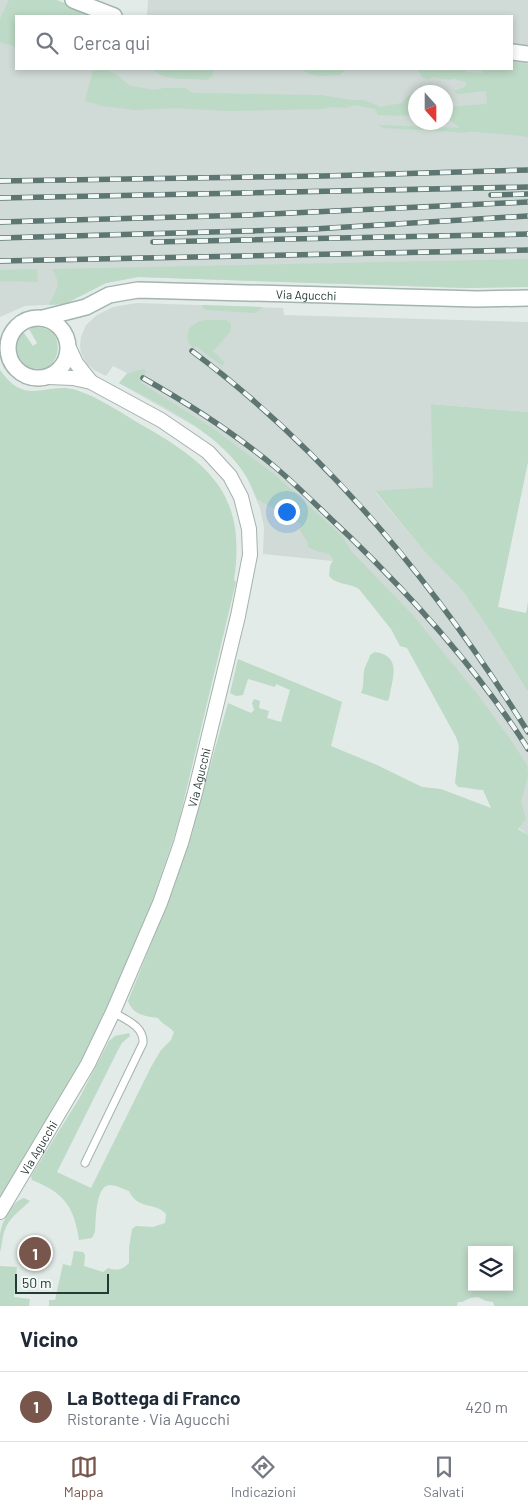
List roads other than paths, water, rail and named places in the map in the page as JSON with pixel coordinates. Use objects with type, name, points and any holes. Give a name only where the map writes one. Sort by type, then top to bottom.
[{"type":"street","points":[[73,0],[111,15]]},
{"type":"street","points":[[513,52],[528,54]]},
{"type":"street","name":"Via Agucchi","points":[[43,318],[86,307],[109,295],[138,290],[528,298]]},
{"type":"street","points":[[16,328],[9,341],[6,359],[28,377],[48,377],[62,367],[68,356],[68,344],[75,323],[86,307]]},
{"type":"street","points":[[0,330],[16,328],[29,320],[43,318],[52,321],[60,327],[68,344]]},
{"type":"street","name":"Via Agucchi","points":[[68,344],[79,367],[91,382]]},
{"type":"street","name":"Via Agucchi","points":[[0,1212],[88,1064],[154,918],[181,843],[195,793],[240,607],[248,567],[250,544],[248,521],[241,497],[233,481],[217,461],[193,441],[161,420],[91,382],[67,377],[48,377]]},
{"type":"lane","points":[[84,1163],[143,1043],[142,1034],[139,1029],[113,1012]]},
{"type":"railway","points":[[0,181],[324,176],[528,170]]},
{"type":"railway","points":[[0,198],[528,187]]},
{"type":"railway","points":[[491,195],[528,194]]},
{"type":"railway","points":[[0,222],[250,215],[528,202]]},
{"type":"railway","points":[[0,238],[314,229],[528,216]]},
{"type":"railway","points":[[153,242],[528,234]]},
{"type":"railway","points":[[0,261],[528,250]]},
{"type":"railway","points":[[192,351],[290,433],[335,478],[378,526],[457,626],[528,732]]},
{"type":"railway","points":[[143,378],[211,419],[244,442],[294,484],[350,537],[399,586],[468,665],[528,749]]},
{"type":"place","name":"La Bottega di Franco","points":[[35,1253]]}]
